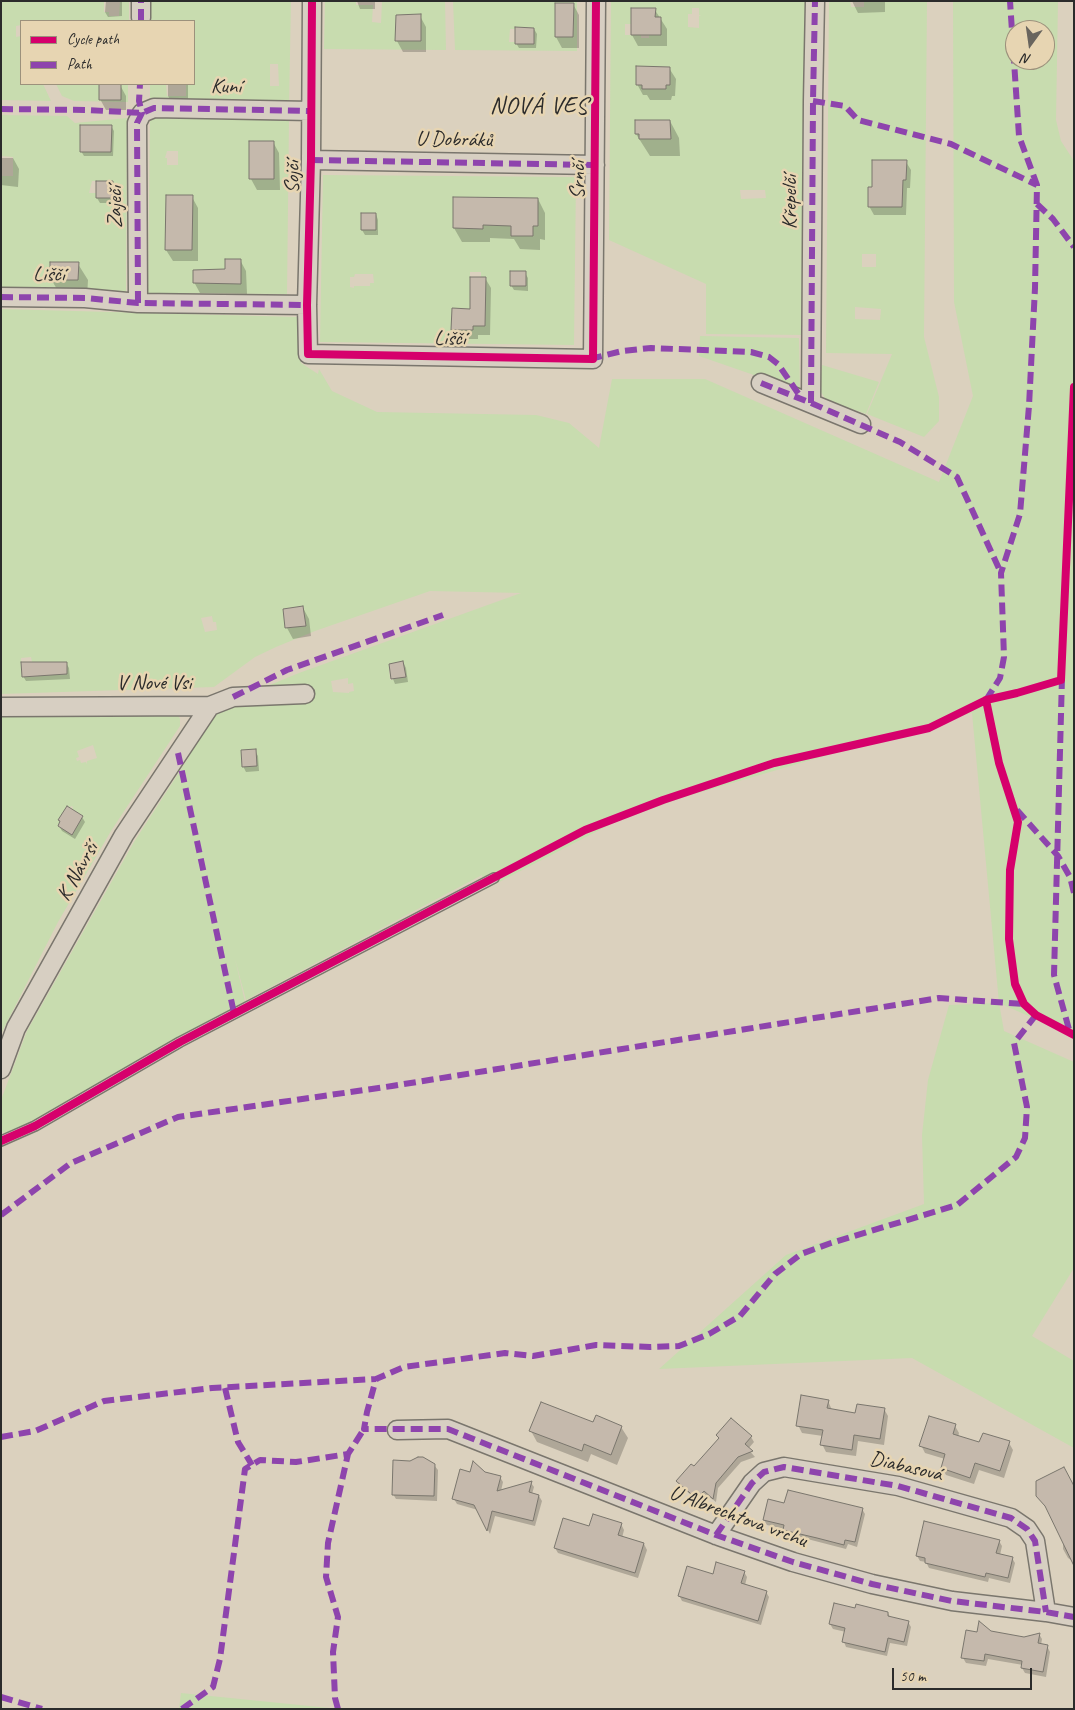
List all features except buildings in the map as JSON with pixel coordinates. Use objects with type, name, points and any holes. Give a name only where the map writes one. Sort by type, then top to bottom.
[{"type":"street","name":"Sojčí","points":[[308,354],[307,306],[311,160],[312,1]]},
{"type":"street","name":"Srnčí","points":[[592,359],[596,1]]},
{"type":"street","name":"Křepelčí","points":[[811,403],[812,111],[815,1]]},
{"type":"street","name":"Kuní","points":[[142,113],[154,108],[311,111]]},
{"type":"street","name":"Zaječí","points":[[138,303],[137,124],[142,113]]},
{"type":"street","name":"U Dobráků","points":[[311,160],[595,165]]},
{"type":"street","name":"Liščí","points":[[1,297],[85,298],[138,303],[307,306]]},
{"type":"street","name":"Liščí","points":[[308,354],[592,359]]},
{"type":"street","points":[[761,383],[861,424]]},
{"type":"street","name":"V Nové Vsi","points":[[1,707],[210,706],[232,697],[305,694]]},
{"type":"street","name":"K Návrší","points":[[1,1069],[16,1028],[124,834],[210,706]]},
{"type":"street","name":"U Albrechtova vrchu","points":[[397,1430],[448,1429],[716,1535],[793,1562],[872,1584],[952,1601],[1074,1616]]},
{"type":"street","name":"Diabasová","points":[[716,1535],[752,1483],[764,1472],[784,1467],[898,1486],[1011,1518],[1027,1529],[1034,1541],[1046,1612]]},
{"type":"lane","points":[[1,1140],[35,1126],[180,1042],[494,878]]},
{"type":"green space","points":[[1,1],[104,1],[104,12],[109,12],[109,16],[119,16],[120,1],[129,1],[129,20],[20,20],[20,25],[16,26],[16,37],[20,36],[20,85],[43,85],[51,101],[1,100]]},
{"type":"green space","points":[[151,1],[291,1],[289,105],[150,102],[150,85],[166,85],[167,96],[186,96],[186,85],[195,85],[195,20],[151,20]],"holes":[[[270,64],[278,64],[279,86],[270,86]]]},
{"type":"green space","points":[[325,1],[356,1],[356,5],[373,5],[372,22],[381,23],[382,1],[445,1],[446,50],[324,49]],"holes":[[[421,14],[420,41],[396,41],[396,15]]]},
{"type":"green space","points":[[453,1],[577,1],[577,51],[455,50]],"holes":[[[555,3],[574,3],[573,37],[555,37]],[[516,27],[534,28],[534,44],[515,44],[515,42],[509,42],[510,29],[515,29]]]},
{"type":"green space","points":[[611,1],[807,1],[803,335],[706,334],[706,284],[609,240]],"holes":[[[631,8],[655,8],[655,17],[661,17],[661,35],[649,35],[649,38],[641,38],[641,35],[625,35],[625,24],[633,24],[634,18],[631,18]],[[692,8],[699,8],[699,15],[701,16],[699,16],[699,28],[688,27],[688,14],[692,14]],[[636,67],[670,85],[666,85],[666,89],[643,89],[642,85],[636,84]],[[635,120],[670,120],[671,139],[639,139],[639,134],[635,134]],[[740,190],[765,190],[766,198],[741,199]]]},
{"type":"green space","points":[[829,1],[850,1],[851,7],[864,7],[864,2],[927,1],[924,337],[939,397],[939,421],[924,437],[867,414],[892,354],[826,353]],"holes":[[[872,160],[907,160],[906,180],[892,179],[903,188],[902,207],[868,207],[868,187],[878,188],[872,179]],[[862,254],[876,254],[876,267],[862,267]],[[855,307],[881,309],[880,320],[855,319]]]},
{"type":"green space","points":[[953,1],[1058,1],[1056,120],[1061,141],[1074,161],[1074,1036],[999,1003],[972,713],[681,798],[613,823],[484,890],[482,875],[246,1000],[235,959],[245,1002],[167,1043],[9,1138],[1,1130],[1,1100],[27,1031],[134,842],[189,757],[209,710],[299,673],[521,593],[430,591],[315,631],[276,647],[255,657],[214,687],[1,694],[1,309],[297,317],[301,363],[318,374],[319,369],[332,391],[377,412],[536,415],[569,423],[599,448],[612,379],[705,379],[939,482],[973,396],[954,302]],"holes":[[[303,606],[306,625],[286,628],[283,609]],[[212,616],[213,622],[216,622],[217,630],[205,632],[201,618]],[[31,657],[32,662],[42,676],[22,677],[21,658]],[[403,661],[406,677],[390,680],[389,664]],[[348,678],[348,684],[353,683],[354,691],[349,693],[333,692],[331,681]],[[241,750],[256,750],[257,766],[242,767]]]},
{"type":"green space","points":[[56,85],[99,85],[99,100],[120,100],[121,85],[128,85],[128,102],[74,101],[62,96]]},
{"type":"green space","points":[[1,115],[67,116],[75,123],[127,118],[126,292],[1,291],[1,176],[13,176],[13,157],[1,156]],"holes":[[[80,125],[111,125],[111,151],[80,151]],[[92,181],[113,181],[113,198],[96,198],[96,193],[89,193]],[[50,262],[78,262],[78,280],[50,280]]]},
{"type":"green space","points":[[150,117],[289,118],[287,294],[148,293]],"holes":[[[249,141],[274,141],[274,179],[249,179]],[[167,151],[178,151],[178,165],[167,165],[167,158],[165,158]],[[166,195],[192,195],[192,214],[166,213]],[[165,233],[192,233],[165,249]],[[226,259],[240,259],[241,283],[220,283]]]},
{"type":"green space","points":[[323,175],[576,177],[574,345],[320,342]],"holes":[[[453,197],[483,197],[483,229],[453,228]],[[507,198],[538,198],[538,226],[533,226],[533,236],[511,236]],[[470,272],[481,272],[481,286],[470,286]],[[355,274],[373,274],[374,283],[370,283],[370,286],[354,286],[354,288],[350,287],[350,277],[354,277]],[[452,309],[485,309],[485,326],[473,326],[473,330],[452,330]]]},
{"type":"green space","points":[[700,336],[799,338],[800,391],[699,356]]},
{"type":"green space","points":[[822,365],[879,382],[866,414],[826,400],[819,389]]},
{"type":"green space","points":[[177,713],[180,719],[180,726],[111,831],[58,922],[1,1034],[1,717],[17,714]],"holes":[[[93,745],[97,758],[87,761],[87,764],[86,762],[81,763],[80,760],[77,761],[76,758],[79,757],[77,751]],[[71,806],[73,807],[72,809],[83,816],[72,835],[58,826],[60,821],[58,820],[64,816]]]},
{"type":"green space","points":[[999,1003],[1004,1031],[1074,1062],[1074,1268],[1032,1336],[1074,1361],[1074,1448],[912,1358],[659,1369],[786,1255],[924,1204],[922,1135],[928,1080],[949,1005]]},
{"type":"green space","points":[[181,1693],[339,1709],[179,1709]]},
{"type":"marked path","points":[[141,1],[141,20]]},
{"type":"marked path","points":[[811,403],[815,1]]},
{"type":"marked path","points":[[986,700],[1000,678],[1004,657],[1001,573],[1020,514],[1029,406],[1035,288],[1037,185],[1019,136],[1010,1]]},
{"type":"marked path","points":[[138,303],[137,123],[142,113],[139,101],[140,85]]},
{"type":"marked path","points":[[813,101],[845,106],[858,120],[951,144],[1037,185]]},
{"type":"marked path","points":[[1,109],[142,113],[154,108],[311,111]]},
{"type":"marked path","points":[[311,160],[595,165]]},
{"type":"marked path","points":[[1037,204],[1053,219],[1074,247]]},
{"type":"marked path","points":[[1,297],[85,298],[138,303],[307,305]]},
{"type":"marked path","points":[[590,359],[622,351],[651,348],[751,352],[769,357],[778,364],[802,399]]},
{"type":"marked path","points":[[761,383],[900,442],[957,477],[1001,573]]},
{"type":"marked path","points":[[233,697],[287,670],[443,615]]},
{"type":"marked path","points":[[1062,677],[1054,975],[1070,1033]]},
{"type":"marked path","points":[[178,753],[234,1013]]},
{"type":"marked path","points":[[1017,810],[1058,856],[1070,877],[1074,893]]},
{"type":"marked path","points":[[1,1215],[71,1163],[178,1117],[392,1086],[939,998],[1024,1004]]},
{"type":"marked path","points":[[1036,1015],[1014,1043],[1027,1107],[1025,1138],[1016,1157],[957,1205],[831,1243],[801,1254],[775,1274],[740,1316],[709,1334],[679,1346],[596,1345],[533,1356],[505,1353],[404,1367],[376,1379],[364,1429],[448,1429],[716,1535],[793,1562],[872,1584],[952,1601],[1074,1617]]},
{"type":"marked path","points":[[1,1437],[35,1431],[104,1401],[212,1388],[376,1379]]},
{"type":"marked path","points":[[225,1388],[238,1442],[252,1465]]},
{"type":"marked path","points":[[182,1709],[213,1687],[220,1659],[245,1469],[260,1460],[296,1462],[348,1454],[364,1429]]},
{"type":"marked path","points":[[338,1709],[335,1698],[333,1652],[338,1617],[326,1577],[328,1543],[348,1454]]},
{"type":"marked path","points":[[716,1535],[752,1483],[764,1472],[784,1467],[898,1486],[1011,1518],[1027,1529],[1035,1541],[1046,1612]]},
{"type":"marked path","points":[[1,1697],[42,1709]]},
{"type":"cycle path","points":[[312,1],[311,160],[307,305],[308,354],[593,359],[596,1]]},
{"type":"cycle path","points":[[1,1141],[35,1126],[180,1042],[585,830],[663,800],[774,763],[929,728],[986,700],[1061,680],[1074,387]]},
{"type":"cycle path","points":[[986,700],[999,763],[1018,822],[1010,870],[1009,939],[1015,984],[1024,1004],[1036,1015],[1074,1035]]},
{"type":"district","name":"NOVÁ VES","points":[[539,107]]}]
